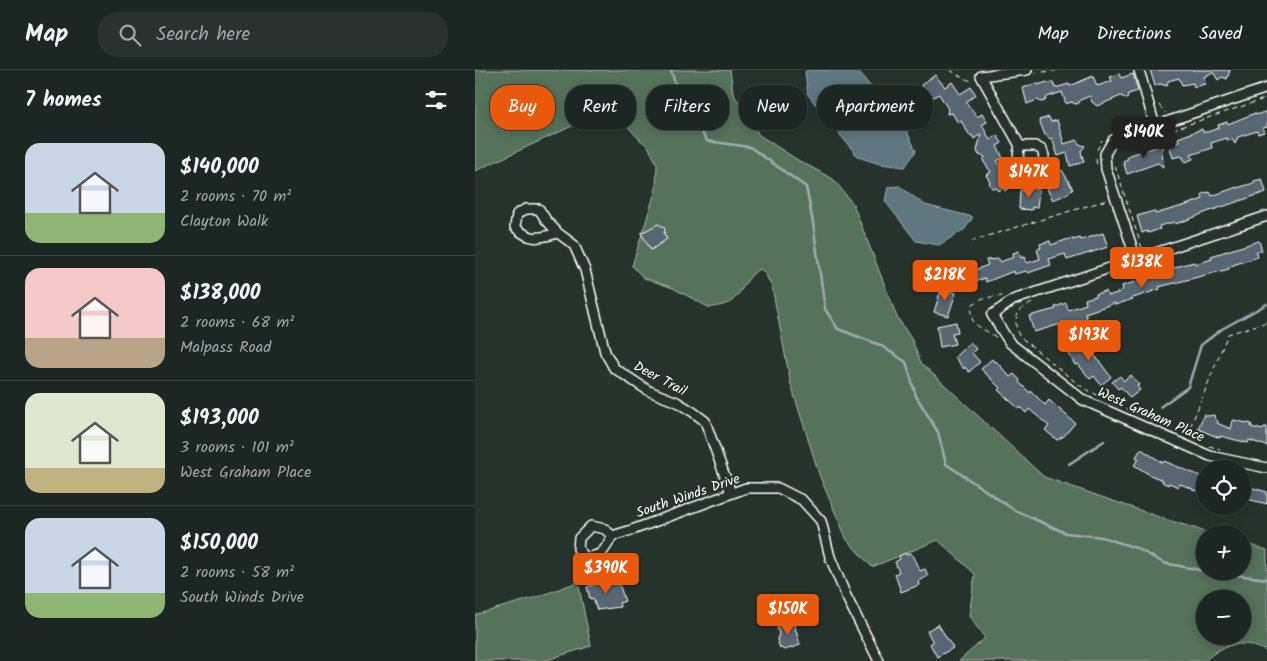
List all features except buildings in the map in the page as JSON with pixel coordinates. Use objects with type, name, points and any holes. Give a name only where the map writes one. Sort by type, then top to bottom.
[{"type":"street","points":[[1021,146],[979,76],[1027,70]]},
{"type":"street","points":[[1139,70],[1155,126]]},
{"type":"street","points":[[1136,258],[1106,169],[1105,154],[1113,140],[1267,88]]},
{"type":"street","name":"Deer Trail","points":[[558,233],[539,238],[524,236],[515,228],[517,214],[526,208],[539,209],[558,233],[573,245],[585,270],[605,352],[613,368],[649,391],[677,402],[705,421],[731,493]]},
{"type":"street","points":[[1009,298],[1267,216]]},
{"type":"street","name":"West Graham Place","points":[[1009,298],[992,315],[1010,343],[1083,400],[1210,456],[1267,468]]},
{"type":"street","name":"South Winds Drive","points":[[612,536],[746,488],[778,488],[802,500],[821,522],[830,557],[846,596],[879,661]]},
{"type":"path","points":[[950,70],[963,78],[979,76]]},
{"type":"path","points":[[1129,144],[1267,98]]},
{"type":"path","points":[[1098,171],[1096,153],[1098,146],[1106,137]]},
{"type":"path","points":[[1115,165],[1143,250]]},
{"type":"path","points":[[971,242],[1108,199]]},
{"type":"path","points":[[998,339],[973,322],[970,313],[973,304],[983,298],[1009,298]]},
{"type":"path","points":[[1035,302],[1023,307],[1017,315],[1015,325],[1019,336],[1079,385],[1165,426]]},
{"type":"path","points":[[1181,433],[1187,436],[1228,334],[1267,322]]},
{"type":"path","points":[[1207,445],[1221,449]]},
{"type":"green space","points":[[475,70],[730,70],[733,93],[739,103],[739,130],[756,130],[759,135],[796,159],[833,179],[853,204],[897,317],[912,340],[921,363],[1044,477],[1196,529],[1196,580],[1251,580],[1251,545],[1267,550],[1267,651],[1250,645],[1251,590],[1196,590],[1196,645],[1233,645],[1218,651],[1205,661],[959,661],[985,638],[969,616],[975,574],[938,540],[872,567],[847,540],[820,477],[791,385],[772,287],[765,273],[760,269],[755,272],[731,302],[710,308],[673,288],[644,278],[632,266],[656,189],[657,164],[648,146],[631,130],[636,130],[636,85],[565,85],[565,129],[475,171]]},
{"type":"green space","points":[[578,582],[591,646],[543,661],[475,661],[475,615],[537,597]]},
{"type":"water","points":[[808,70],[857,70],[869,85],[817,85],[817,106],[808,95],[805,72]]},
{"type":"water","points":[[836,130],[906,130],[916,151],[905,167],[880,164],[858,157]]},
{"type":"water","points":[[899,186],[925,205],[973,217],[965,229],[939,245],[916,241],[885,201],[888,187]]},
{"type":"waterway","points":[[671,70],[679,96],[707,141],[750,147],[806,187],[825,309],[838,329],[880,345],[906,362],[916,396],[938,432],[946,464],[1016,511],[1066,533],[1102,537],[1136,548],[1164,563],[1196,569]]},
{"type":"waterway","points":[[1160,407],[1188,387],[1201,345],[1222,329],[1267,304]]},
{"type":"waterway","points":[[1069,464],[1104,441]]},
{"type":"waterway","points":[[1251,577],[1267,579]]}]
